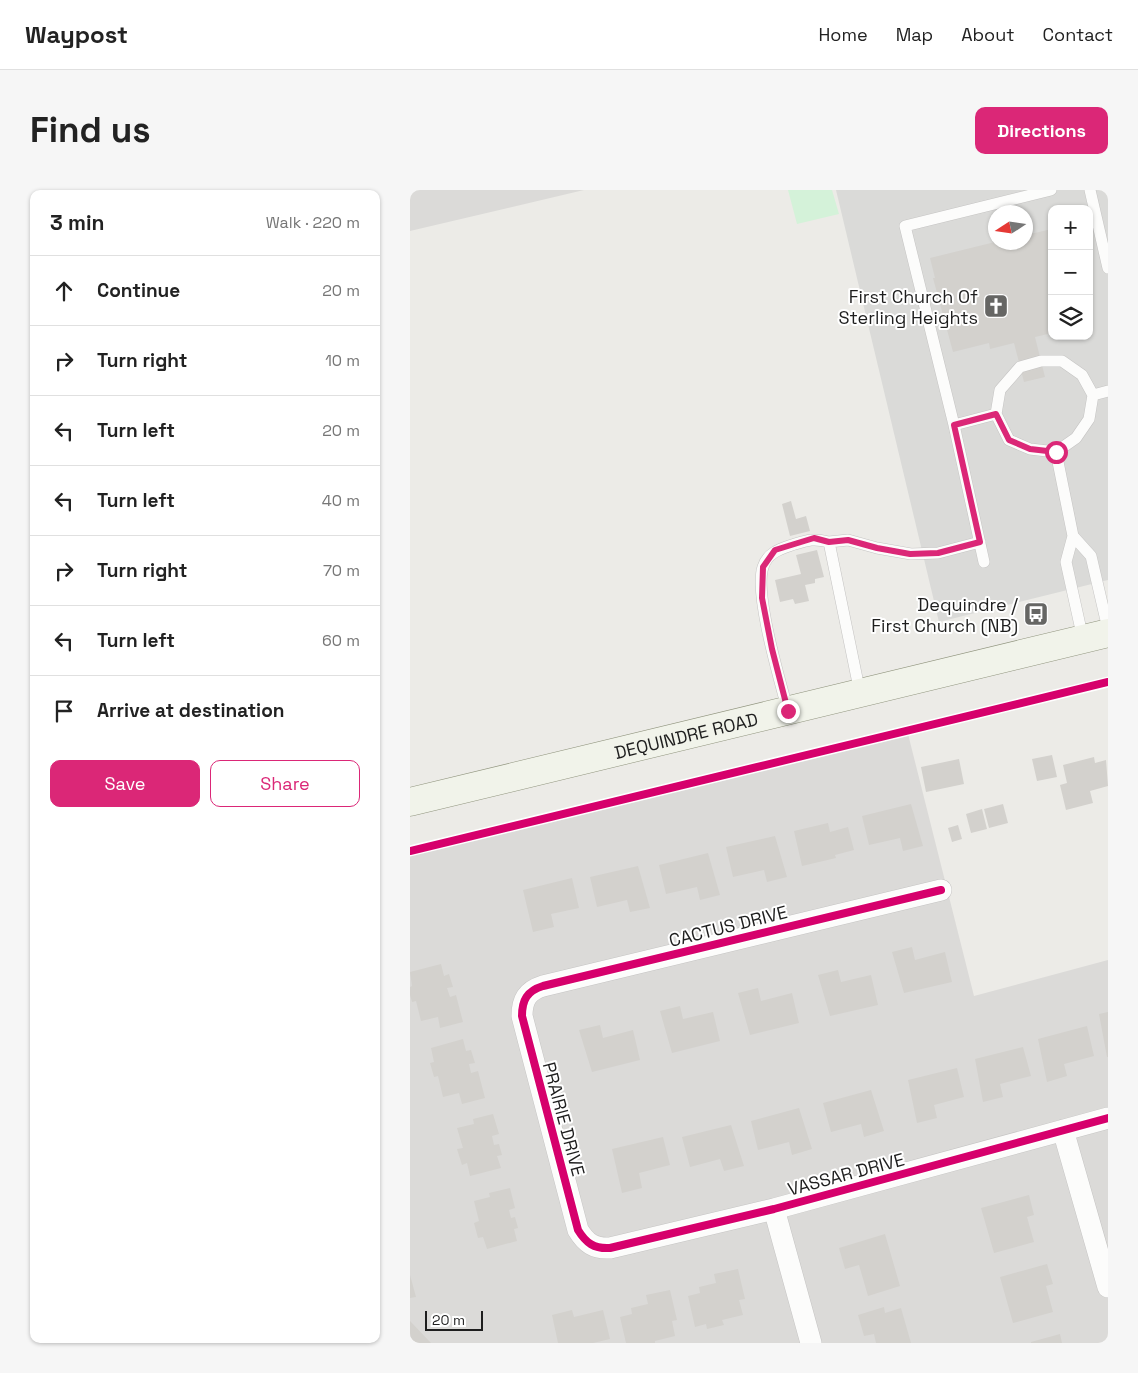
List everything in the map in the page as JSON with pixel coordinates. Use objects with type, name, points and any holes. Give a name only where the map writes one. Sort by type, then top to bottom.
[{"type":"main road","name":"DEQUINDRE ROAD","points":[[410,802],[1100,634]]},
{"type":"street","name":"CACTUS DRIVE","points":[[525,997],[535,988],[941,890]]},
{"type":"street","name":"PRAIRIE DRIVE","points":[[525,997],[522,1016],[541,1091],[578,1230],[590,1245]]},
{"type":"street","name":"VASSAR DRIVE","points":[[590,1245],[599,1248],[610,1248],[774,1209],[1108,1118]]},
{"type":"street","points":[[1063,1130],[1108,1287]]},
{"type":"street","points":[[774,1209],[811,1343]]},
{"type":"lane","points":[[984,562],[954,425],[906,226],[1051,190]]},
{"type":"lane","points":[[1090,190],[1108,268]]},
{"type":"lane","points":[[1041,361],[1062,361],[1082,376],[1092,395],[1088,419],[1084,426],[1076,438],[1056,452],[1030,449],[1009,440],[996,414],[1000,390],[1020,367],[1041,361]]},
{"type":"lane","points":[[1092,395],[1108,391]]},
{"type":"lane","points":[[954,425],[996,414]]},
{"type":"lane","points":[[1056,452],[1073,536],[1066,562],[1100,634]]},
{"type":"lane","points":[[1073,536],[1091,556],[1100,634]]},
{"type":"lane","points":[[788,711],[772,649],[762,598],[763,567],[775,550],[814,538],[829,542],[848,540],[910,554],[938,553],[980,542]]},
{"type":"lane","points":[[829,542],[860,693]]},
{"type":"shaded area","points":[[410,190],[584,190],[410,231]]},
{"type":"shaded area","points":[[836,190],[1108,190],[1108,580],[939,622]]},
{"type":"shaded area","points":[[908,734],[974,996],[1108,960],[1108,1343],[410,1343],[410,855]]},
{"type":"green space","points":[[788,190],[832,190],[839,214],[797,224]]},
{"type":"building","name":"First Church Of Sterling Heights","points":[[1048,230],[1048,334],[1035,337],[1045,377],[1024,382],[1014,343],[990,349],[989,343],[953,352],[933,278],[935,278],[930,258],[988,244],[988,250],[1033,250],[1033,233]]},
{"type":"building","points":[[791,501],[796,519],[806,516],[810,531],[790,536],[782,504]]},
{"type":"building","points":[[817,550],[824,577],[815,579],[815,583],[805,585],[809,601],[795,604],[793,599],[780,602],[775,580],[801,574],[796,555]]},
{"type":"building","points":[[1052,755],[1057,777],[1037,781],[1032,759]]},
{"type":"building","points":[[1094,757],[1095,763],[1106,760],[1108,786],[1090,791],[1093,803],[1066,810],[1060,785],[1067,783],[1063,765]]},
{"type":"building","points":[[959,759],[964,784],[926,792],[921,767]]},
{"type":"building","points":[[911,804],[923,846],[903,851],[900,838],[869,845],[862,816]]},
{"type":"building","points":[[1003,804],[1008,823],[989,828],[984,809]]},
{"type":"building","points":[[982,809],[987,829],[971,833],[966,814]]},
{"type":"building","points":[[828,823],[830,832],[848,827],[854,850],[835,855],[836,858],[802,866],[794,831]]},
{"type":"building","points":[[958,825],[962,839],[952,842],[948,828]]},
{"type":"building","points":[[775,836],[787,877],[767,882],[764,870],[733,877],[726,847]]},
{"type":"building","points":[[708,853],[720,895],[700,900],[697,887],[666,894],[659,865]]},
{"type":"building","points":[[638,866],[650,908],[630,912],[627,900],[597,907],[590,877]]},
{"type":"building","points":[[572,878],[579,908],[551,914],[554,927],[533,932],[523,890]]},
{"type":"building","points":[[912,947],[915,960],[945,952],[952,982],[904,993],[892,952]]},
{"type":"building","points":[[441,964],[444,976],[449,974],[453,987],[447,988],[450,997],[456,995],[463,1022],[440,1028],[438,1017],[421,1021],[416,1001],[412,1002],[410,995],[410,987],[412,986],[410,972]]},
{"type":"building","points":[[838,970],[841,982],[871,975],[878,1005],[830,1016],[818,975]]},
{"type":"building","points":[[758,988],[761,1001],[792,993],[799,1023],[750,1035],[738,993]]},
{"type":"building","points":[[680,1006],[683,1019],[713,1012],[720,1041],[672,1053],[660,1011]]},
{"type":"building","points":[[1108,1012],[1108,1057],[1107,1057],[1099,1014]]},
{"type":"building","points":[[600,1025],[603,1038],[633,1030],[640,1060],[592,1072],[579,1030]]},
{"type":"building","points":[[1087,1026],[1094,1056],[1064,1064],[1067,1076],[1047,1082],[1038,1039]]},
{"type":"building","points":[[463,1039],[466,1051],[471,1050],[475,1063],[469,1064],[471,1073],[478,1071],[485,1098],[462,1104],[459,1093],[443,1097],[438,1076],[434,1077],[430,1063],[434,1062],[431,1048]]},
{"type":"building","points":[[1023,1047],[1031,1076],[1000,1084],[1003,1097],[983,1102],[975,1059]]},
{"type":"building","points":[[957,1068],[964,1097],[934,1105],[937,1118],[917,1123],[908,1080]]},
{"type":"building","points":[[871,1090],[884,1131],[864,1137],[861,1124],[831,1132],[823,1103]]},
{"type":"building","points":[[799,1108],[812,1149],[792,1155],[789,1142],[758,1150],[751,1121]]},
{"type":"building","points":[[493,1114],[499,1134],[492,1136],[494,1145],[499,1144],[502,1155],[497,1156],[501,1168],[470,1176],[467,1163],[462,1165],[457,1149],[463,1148],[457,1128],[474,1124],[473,1119]]},
{"type":"building","points":[[731,1125],[744,1166],[724,1171],[720,1159],[690,1167],[682,1137]]},
{"type":"building","points":[[663,1137],[670,1165],[639,1173],[642,1188],[622,1193],[612,1149]]},
{"type":"building","points":[[510,1188],[515,1208],[509,1210],[511,1218],[515,1217],[518,1228],[514,1229],[517,1241],[487,1249],[483,1237],[478,1238],[474,1223],[479,1221],[474,1201],[490,1197],[489,1193]]},
{"type":"building","points":[[1029,1195],[1034,1215],[1027,1217],[1034,1242],[994,1253],[981,1208]]},
{"type":"building","points":[[885,1234],[900,1286],[868,1296],[859,1265],[845,1269],[839,1248]]},
{"type":"building","points":[[1047,1264],[1053,1284],[1046,1286],[1053,1312],[1013,1323],[1000,1277]]},
{"type":"building","points":[[738,1269],[745,1299],[739,1300],[743,1315],[722,1320],[724,1325],[707,1329],[706,1324],[695,1327],[688,1296],[700,1293],[699,1287],[716,1283],[714,1274]]},
{"type":"building","points":[[410,1275],[416,1297],[410,1298]]},
{"type":"building","points":[[670,1290],[677,1320],[672,1321],[675,1336],[655,1341],[655,1343],[626,1343],[620,1317],[632,1314],[631,1308],[648,1304],[646,1295]]},
{"type":"building","points":[[884,1307],[885,1313],[901,1308],[911,1343],[876,1343],[874,1334],[864,1336],[858,1315]]},
{"type":"building","points":[[572,1310],[574,1317],[603,1310],[610,1339],[593,1343],[558,1343],[552,1315]]},
{"type":"building","points":[[410,1321],[431,1343],[410,1343]]},
{"type":"building","points":[[1060,1334],[1062,1343],[1031,1343],[1031,1342]]},
{"type":"cycle path","points":[[410,851],[1108,682]]},
{"type":"cycle path","points":[[941,890],[543,986],[529,993],[524,1001],[522,1016],[578,1230],[581,1235],[587,1242],[595,1246],[610,1248],[774,1209],[1108,1118]]},
{"type":"place","name":"First Church Of Sterling Heights","points":[[996,306]]},
{"type":"place","name":"Dequindre / First Church (NB)","points":[[1036,614]]},
{"type":"route","points":[[788,711],[772,649],[762,598],[763,567],[775,550],[814,538],[829,542],[848,540],[910,554],[938,553],[980,542],[954,425],[996,414],[1009,440],[1030,449],[1056,452]]}]
